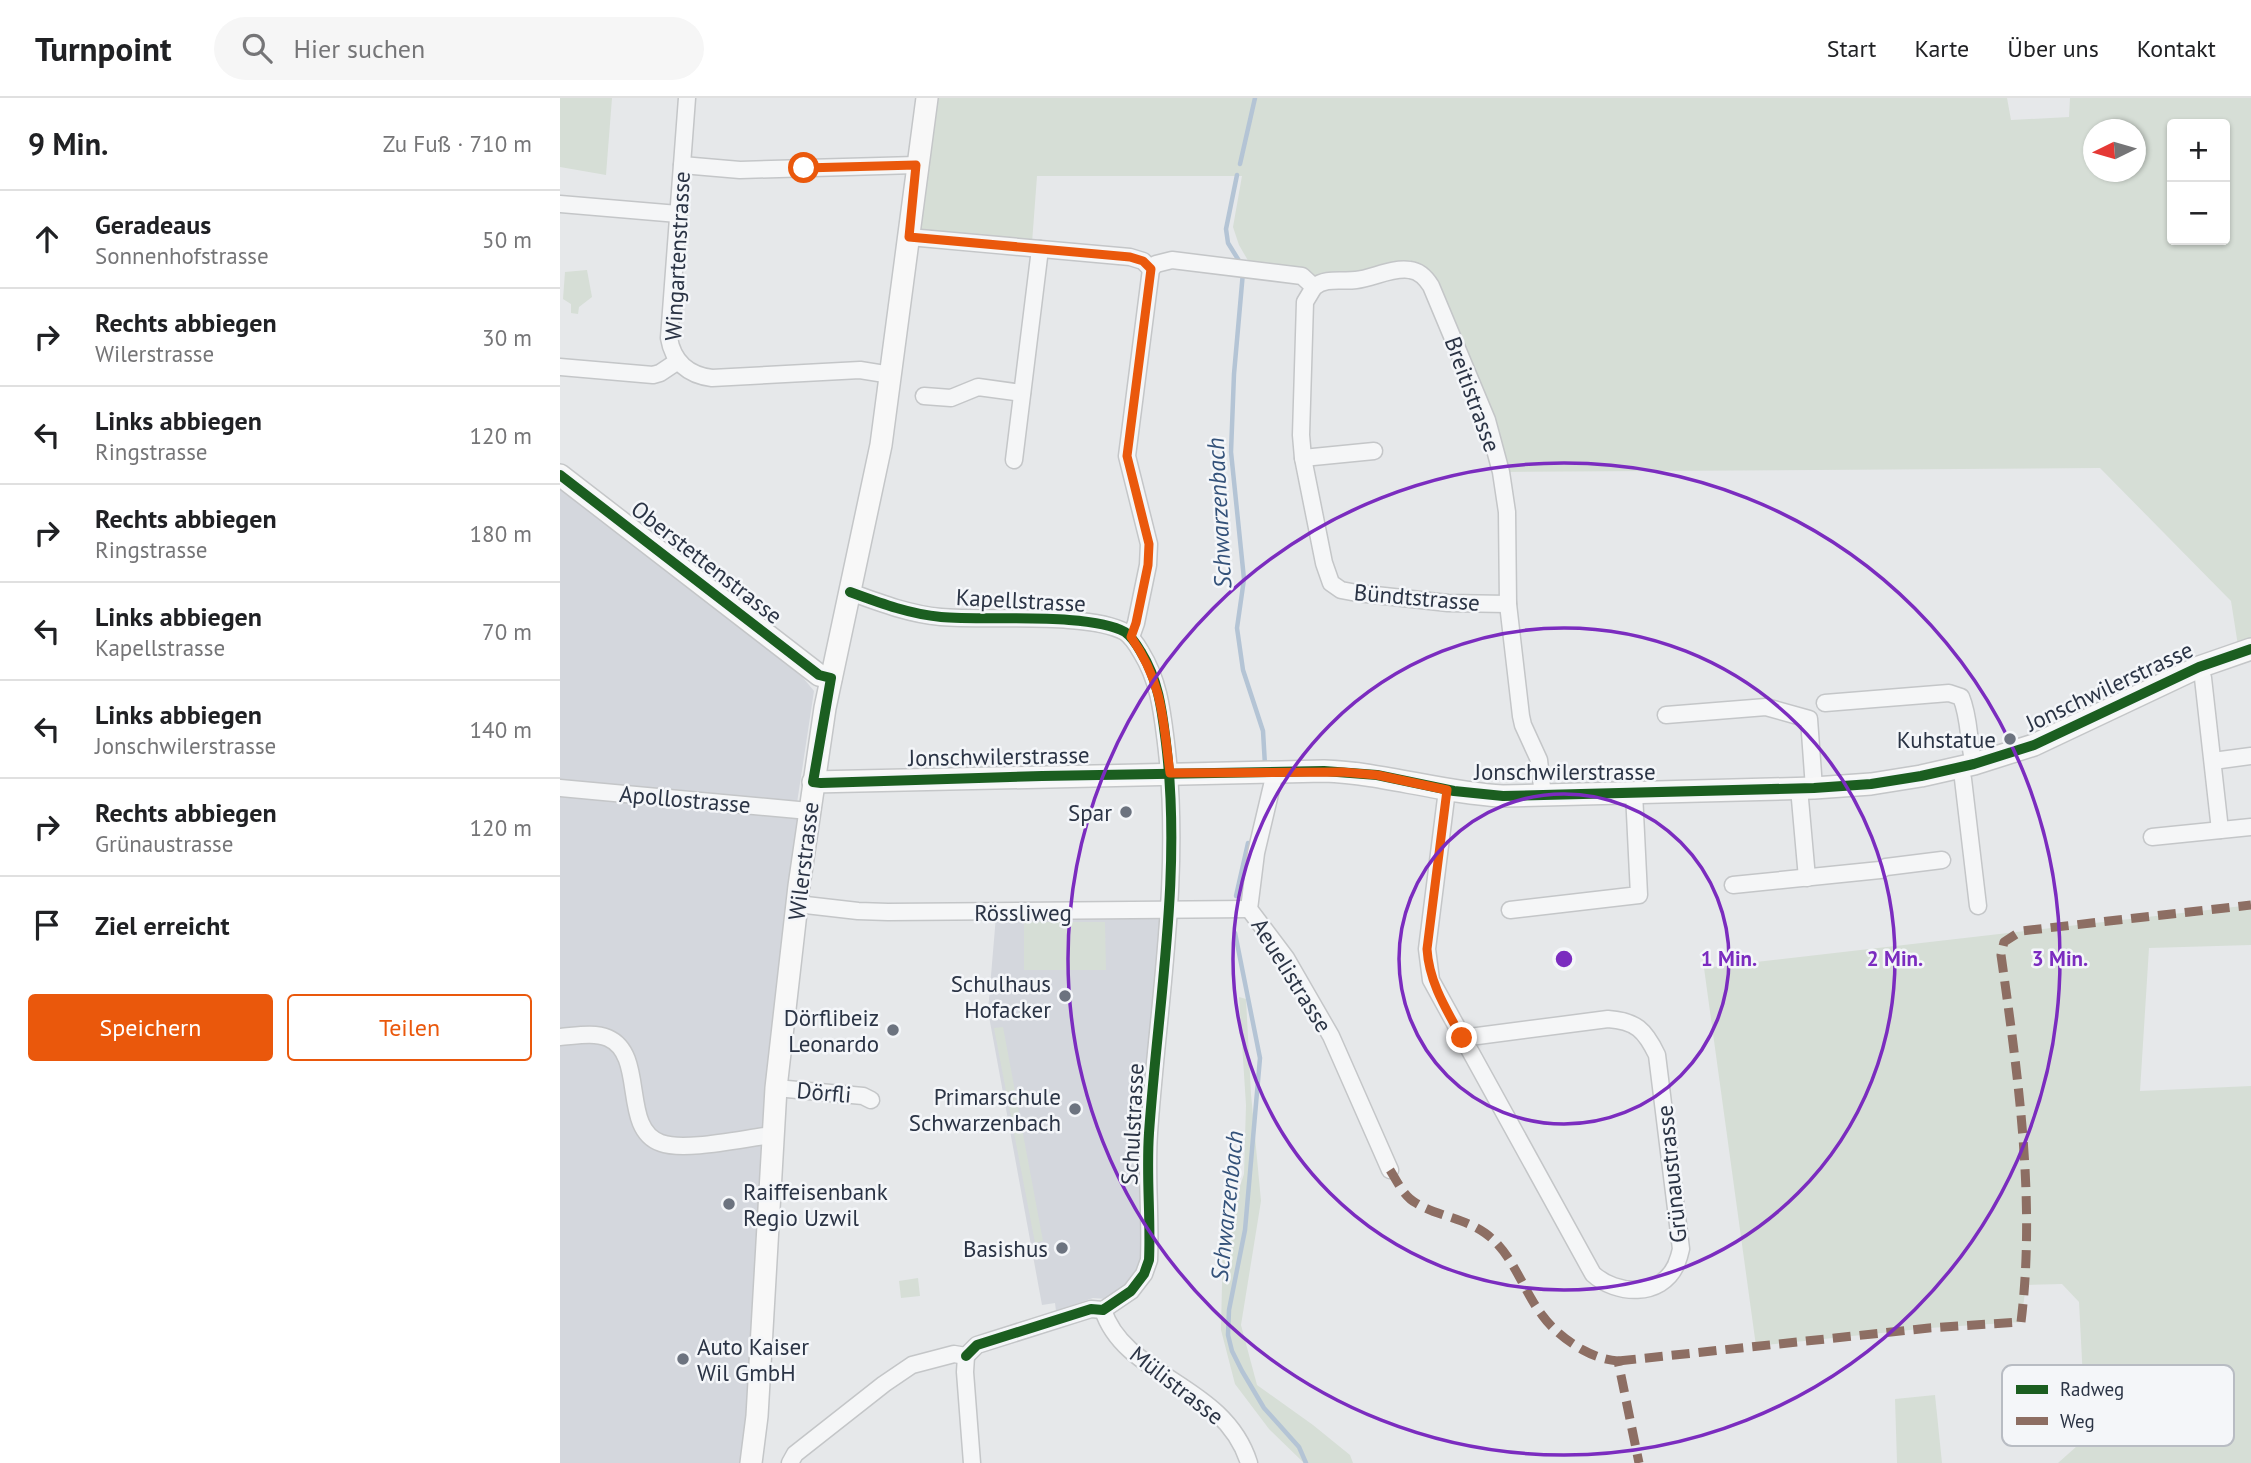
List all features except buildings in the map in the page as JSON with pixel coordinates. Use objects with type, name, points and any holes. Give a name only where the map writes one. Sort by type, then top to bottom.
[{"type":"street","name":"Wingartenstrasse","points":[[687,98],[669,338],[678,361],[689,372],[712,378],[860,370],[891,375]]},
{"type":"street","name":"Wilerstrasse","points":[[751,1463],[757,1416],[776,1088],[797,904],[813,782],[831,678],[881,445],[927,98]]},
{"type":"street","points":[[682,165],[740,170],[916,165]]},
{"type":"street","points":[[560,204],[678,214]]},
{"type":"street","points":[[909,237],[1130,257],[1143,261],[1151,269]]},
{"type":"street","points":[[1014,460],[1040,249]]},
{"type":"street","points":[[1170,773],[1157,687],[1146,660],[1131,637],[1148,565],[1149,544],[1127,456],[1151,269],[1156,264],[1172,260],[1302,276],[1314,287]]},
{"type":"street","name":"Breitistrasse","points":[[1314,287],[1326,281],[1355,281],[1403,269],[1420,274],[1431,286],[1487,420],[1500,472],[1507,512],[1508,604],[1521,716],[1539,760],[1543,796]]},
{"type":"street","name":"Bündtstrasse","points":[[1314,287],[1305,302],[1301,435],[1303,458],[1328,578],[1341,590],[1357,593],[1448,603],[1508,604]]},
{"type":"street","points":[[560,367],[653,375],[678,361]]},
{"type":"street","points":[[924,396],[951,398],[978,387],[1022,393]]},
{"type":"street","points":[[1303,458],[1374,450]]},
{"type":"street","name":"Oberstettenstrasse","points":[[560,475],[819,675],[831,678]]},
{"type":"street","name":"Kapellstrasse","points":[[850,592],[920,615],[1065,620],[1113,628],[1131,637]]},
{"type":"street","name":"Jonschwilerstrasse","points":[[813,782],[1333,771],[1377,775],[1474,794],[1543,796],[1871,784],[1967,766],[2034,745],[2199,667],[2251,649]]},
{"type":"street","points":[[2199,667],[2203,678],[2220,830]]},
{"type":"street","points":[[1825,703],[1949,693],[1961,697],[1966,709],[1970,748],[1964,779],[1978,906]]},
{"type":"street","points":[[1666,715],[1766,707],[1809,719],[1806,788],[1807,878]]},
{"type":"street","points":[[2213,761],[2251,756]]},
{"type":"street","name":"Aeuelistrasse","points":[[1273,771],[1256,853],[1249,909],[1286,957],[1331,1036],[1390,1170]]},
{"type":"street","name":"Schulstrasse","points":[[966,1356],[977,1346],[990,1341],[1091,1309],[1103,1310],[1131,1291],[1144,1274],[1149,1260],[1149,1136],[1170,911],[1170,773]]},
{"type":"street","name":"Apollostrasse","points":[[560,788],[809,811]]},
{"type":"street","name":"Grünaustrasse","points":[[1447,790],[1427,949],[1431,980],[1462,1038],[1593,1274],[1602,1282],[1623,1290],[1645,1288],[1665,1279],[1675,1267],[1681,1249],[1657,1055],[1649,1039],[1635,1026],[1622,1020],[1608,1019],[1462,1038]]},
{"type":"street","points":[[1510,910],[1640,895],[1634,793]]},
{"type":"street","points":[[2152,837],[2251,827]]},
{"type":"street","points":[[1733,885],[1942,860]]},
{"type":"street","name":"Rössliweg","points":[[797,904],[879,912],[1249,909]]},
{"type":"street","points":[[560,1037],[600,1036],[609,1038],[622,1049],[630,1071],[640,1120],[653,1140],[670,1146],[685,1146],[773,1135]]},
{"type":"street","name":"Dörfli","points":[[776,1088],[863,1096],[871,1100]]},
{"type":"street","name":"Mülistrasse","points":[[1103,1310],[1108,1324],[1137,1355],[1225,1419],[1249,1463]]},
{"type":"street","points":[[790,1463],[795,1454],[912,1365],[954,1354],[966,1356],[972,1463]]},
{"type":"shaded area","points":[[560,98],[612,98],[606,175],[560,167]]},
{"type":"shaded area","points":[[935,98],[2007,98],[2011,120],[2069,117],[2070,98],[2251,98],[2251,649],[2239,652],[2231,601],[2100,468],[1501,472],[1420,274],[1312,277],[1250,264],[1233,227],[1242,176],[1037,176],[1032,243],[922,233],[918,226]]},
{"type":"shaded area","points":[[587,270],[592,297],[579,307],[578,314],[571,313],[571,304],[563,299],[565,272]]},
{"type":"shaded area","points":[[560,485],[795,668],[814,691],[797,803],[809,811],[751,1463],[560,1463]]},
{"type":"shaded area","points":[[2251,905],[2251,945],[2149,948],[2140,1091],[2251,1086],[2251,1463],[2058,1463],[2077,1446],[2234,1446],[2234,1365],[2082,1365],[2079,1302],[2062,1284],[2026,1285],[2021,1322],[1929,1328],[1756,1346],[1704,968]]},
{"type":"shaded area","name":"Primarschule Schwarzenbach","points":[[1107,914],[1163,919],[1143,1254],[1137,1272],[1124,1289],[1106,1299],[1093,1298],[1056,1311],[1055,1303],[1042,1305],[988,1011],[996,916]]},
{"type":"shaded area","points":[[1024,922],[1105,922],[1106,970],[1024,970]]},
{"type":"shaded area","points":[[1239,997],[1246,999],[1261,1201],[1241,1325],[1257,1385],[1350,1455],[1353,1463],[1304,1463],[1269,1429],[1235,1384],[1221,1330],[1223,1237],[1244,1174],[1246,1105]]},
{"type":"shaded area","points":[[1003,1027],[1043,1241],[1035,1243],[994,1028]]},
{"type":"shaded area","points":[[918,1278],[920,1296],[901,1298],[899,1281]]},
{"type":"shaded area","points":[[1935,1395],[1942,1463],[1897,1463],[1895,1399]]},
{"type":"waterway","name":"Schwarzenbach","points":[[1240,164],[1255,98]]},
{"type":"waterway","name":"Schwarzenbach","points":[[1237,175],[1226,229],[1228,243],[1241,264]]},
{"type":"waterway","name":"Schwarzenbach","points":[[1243,272],[1234,374],[1231,452],[1244,579],[1237,628],[1243,670],[1263,731],[1265,765]]},
{"type":"waterway","name":"Schwarzenbach","points":[[1236,896],[1248,843]]},
{"type":"waterway","name":"Schwarzenbach","points":[[1235,933],[1260,1058],[1245,1230],[1229,1310],[1228,1335],[1232,1351],[1264,1408],[1299,1447],[1306,1463]]},
{"type":"marked path","points":[[1618,1361],[1929,1328],[2021,1322],[2027,1230],[2026,1184],[2019,1092],[2001,955],[2004,942],[2021,931],[2251,905]]},
{"type":"marked path","points":[[1390,1170],[1412,1200],[1477,1228],[1495,1241],[1542,1315],[1561,1335],[1591,1354],[1618,1361],[1639,1463]]},
{"type":"cycle path","points":[[560,475],[819,675],[831,678],[813,782],[821,783],[1324,771],[1377,775],[1454,791],[1503,796],[1814,788],[1871,784],[1974,764],[2034,745],[2199,667],[2251,649]]},
{"type":"cycle path","points":[[850,592],[929,616],[1088,622],[1125,632],[1138,647],[1152,674],[1163,719],[1170,792],[1170,890],[1149,1133],[1149,1260],[1144,1274],[1131,1291],[1103,1310],[1091,1309],[977,1345],[966,1356]]},
{"type":"place","name":"Kuhstatue","points":[[2010,739]]},
{"type":"place","name":"Spar","points":[[1126,812]]},
{"type":"place","name":"Schulhaus Hofacker","points":[[1065,996]]},
{"type":"place","name":"Dörflibeiz Leonardo","points":[[893,1030]]},
{"type":"place","name":"Primarschule Schwarzenbach","points":[[1075,1109]]},
{"type":"place","name":"Raiffeisenbank Regio Uzwil","points":[[729,1204]]},
{"type":"place","name":"Basishus","points":[[1062,1248]]},
{"type":"place","name":"Auto Kaiser Wil GmbH","points":[[683,1359]]},
{"type":"route","points":[[804,168],[916,165],[909,237],[1130,257],[1147,264],[1151,269],[1127,456],[1149,544],[1148,565],[1131,637],[1146,660],[1157,687],[1170,773],[1342,772],[1377,775],[1447,790],[1427,949],[1431,980],[1462,1038]]}]
